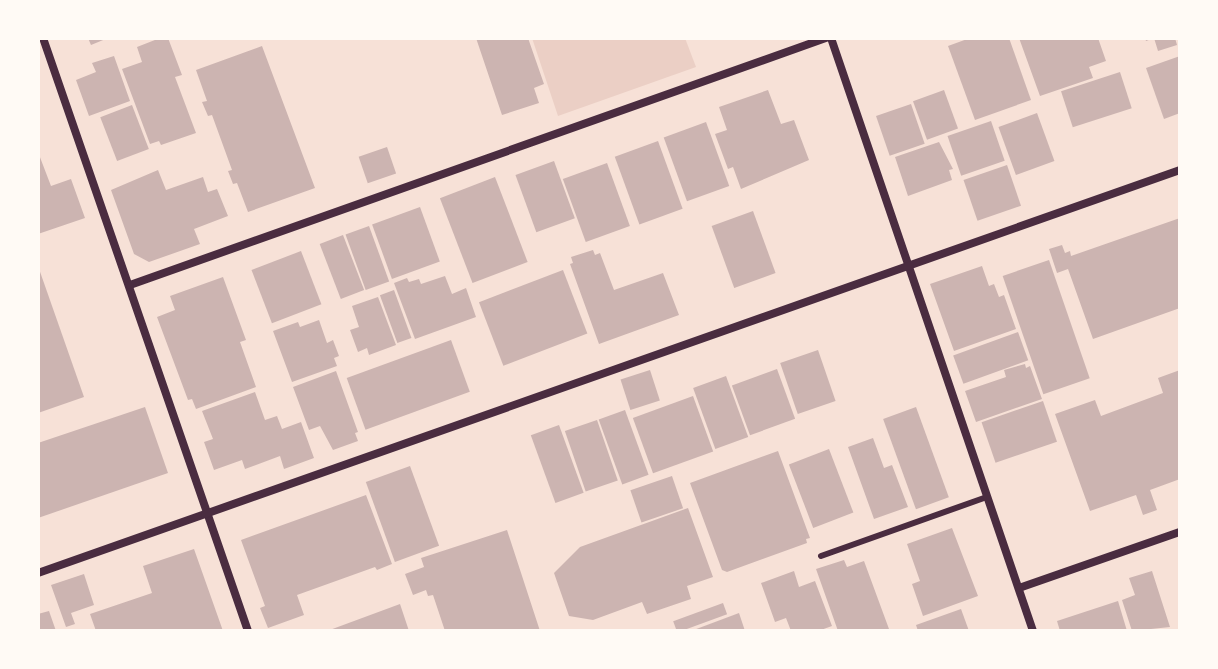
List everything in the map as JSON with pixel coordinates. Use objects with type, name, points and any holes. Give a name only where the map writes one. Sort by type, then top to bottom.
[{"type":"street","points":[[43,38],[248,631]]},
{"type":"street","points":[[130,285],[828,38],[1033,631]]},
{"type":"street","points":[[38,573],[1180,170]]},
{"type":"street","points":[[1019,588],[1180,532]]},
{"type":"lane","points":[[821,556],[987,497]]},
{"type":"shaded area","points":[[532,38],[685,38],[696,67],[558,116]]},
{"type":"building","points":[[88,38],[108,38],[91,45]]},
{"type":"building","points":[[168,38],[182,75],[175,77],[196,133],[161,145],[159,141],[150,144],[122,69],[142,62],[137,47]]},
{"type":"building","points":[[476,38],[528,38],[544,84],[534,88],[539,103],[502,115]]},
{"type":"building","points":[[970,38],[1009,38],[1031,100],[975,120],[948,46]]},
{"type":"building","points":[[1019,38],[1098,38],[1106,61],[1089,67],[1093,78],[1040,96]]},
{"type":"building","points":[[1154,38],[1175,38],[1177,45],[1158,51]]},
{"type":"building","points":[[262,46],[315,188],[248,212],[237,183],[233,184],[228,171],[232,170],[212,115],[208,116],[202,102],[207,101],[196,70]]},
{"type":"building","points":[[114,56],[130,101],[89,116],[76,80],[96,72],[92,63]]},
{"type":"building","points":[[1180,56],[1180,113],[1164,119],[1146,68]]},
{"type":"building","points":[[1120,72],[1132,108],[1073,127],[1061,91]]},
{"type":"building","points":[[768,90],[781,124],[794,120],[809,160],[741,189],[733,167],[728,169],[715,134],[727,130],[719,107]]},
{"type":"building","points":[[944,90],[958,129],[927,140],[913,101]]},
{"type":"building","points":[[911,104],[925,144],[890,156],[876,116]]},
{"type":"building","points":[[132,105],[149,149],[117,161],[100,117]]},
{"type":"building","points":[[1037,113],[1054,161],[1016,175],[998,127]]},
{"type":"building","points":[[991,121],[1005,161],[961,176],[948,136]]},
{"type":"building","points":[[706,122],[729,186],[687,201],[664,137]]},
{"type":"building","points":[[658,141],[683,209],[639,224],[615,157]]},
{"type":"building","points":[[939,142],[953,169],[949,170],[952,180],[908,196],[895,157]]},
{"type":"building","points":[[387,147],[396,173],[368,183],[359,157]]},
{"type":"building","points":[[38,152],[51,186],[71,179],[85,218],[38,234]]},
{"type":"building","points":[[554,161],[575,218],[536,232],[515,175]]},
{"type":"building","points":[[607,163],[630,226],[586,242],[563,179]]},
{"type":"building","points":[[1007,165],[1021,206],[978,221],[964,180]]},
{"type":"building","points":[[158,170],[166,190],[203,177],[208,192],[217,189],[228,216],[194,229],[200,244],[149,262],[134,254],[111,190]]},
{"type":"building","points":[[495,177],[528,262],[473,283],[440,198]]},
{"type":"building","points":[[420,207],[440,262],[392,279],[372,224]]},
{"type":"building","points":[[753,211],[776,273],[734,288],[712,226]]},
{"type":"building","points":[[1180,218],[1180,308],[1093,339],[1068,269],[1057,273],[1049,249],[1062,245],[1065,253],[1070,251],[1071,256]]},
{"type":"building","points":[[369,226],[389,281],[366,290],[346,235]]},
{"type":"building","points":[[343,235],[364,290],[341,299],[320,244]]},
{"type":"building","points":[[593,250],[595,255],[600,253],[614,290],[663,273],[679,315],[599,344],[570,264],[573,263],[571,257]]},
{"type":"building","points":[[301,251],[321,304],[272,323],[252,270]]},
{"type":"building","points":[[1049,260],[1090,378],[1043,394],[1003,276]]},
{"type":"building","points":[[38,266],[84,397],[38,413]]},
{"type":"building","points":[[982,266],[989,286],[994,284],[999,297],[1004,295],[1016,329],[954,351],[930,284]]},
{"type":"building","points":[[563,270],[587,333],[503,366],[479,302]]},
{"type":"building","points":[[445,276],[452,294],[466,288],[476,317],[415,339],[394,283],[407,278],[409,282],[419,279],[421,284]]},
{"type":"building","points":[[223,277],[246,340],[240,342],[256,387],[196,409],[192,399],[188,400],[157,317],[175,310],[170,296]]},
{"type":"building","points":[[394,290],[411,338],[397,343],[380,295]]},
{"type":"building","points":[[378,297],[396,345],[369,355],[367,348],[358,352],[350,330],[359,327],[352,306]]},
{"type":"building","points":[[319,320],[327,343],[333,340],[339,356],[334,358],[337,366],[292,382],[273,331],[298,322],[300,327]]},
{"type":"building","points":[[1018,332],[1028,360],[963,384],[953,356]]},
{"type":"building","points":[[451,340],[470,392],[366,430],[347,378]]},
{"type":"building","points":[[818,350],[836,401],[798,414],[780,363]]},
{"type":"building","points":[[1025,364],[1026,368],[1030,366],[1042,399],[976,422],[965,391],[1006,377],[1004,370]]},
{"type":"building","points":[[777,369],[795,419],[750,435],[732,385]]},
{"type":"building","points":[[650,370],[660,400],[630,410],[621,380]]},
{"type":"building","points":[[1180,370],[1180,479],[1150,490],[1157,510],[1143,515],[1136,495],[1090,511],[1055,414],[1095,400],[1101,416],[1163,393],[1158,378]]},
{"type":"building","points":[[336,371],[358,432],[355,433],[358,441],[333,450],[320,426],[309,430],[293,387]]},
{"type":"building","points":[[726,376],[748,437],[715,449],[693,388]]},
{"type":"building","points":[[255,392],[265,420],[277,416],[282,429],[301,422],[314,458],[284,469],[280,456],[245,469],[242,460],[214,470],[204,442],[213,439],[202,411]]},
{"type":"building","points":[[693,396],[713,451],[653,473],[633,418]]},
{"type":"building","points":[[1043,401],[1057,442],[996,463],[982,422]]},
{"type":"building","points":[[145,407],[168,473],[38,518],[38,443]]},
{"type":"building","points":[[916,407],[949,497],[916,509],[883,419]]},
{"type":"building","points":[[625,410],[649,475],[622,484],[599,420]]},
{"type":"building","points":[[597,420],[618,481],[586,492],[565,431]]},
{"type":"building","points":[[559,425],[584,493],[555,503],[531,435]]},
{"type":"building","points":[[873,438],[884,468],[892,465],[908,507],[874,519],[848,447]]},
{"type":"building","points":[[829,449],[853,512],[813,528],[789,464]]},
{"type":"building","points":[[778,451],[810,538],[806,539],[807,543],[727,572],[722,570],[690,483]]},
{"type":"building","points":[[410,466],[439,546],[395,562],[366,482]]},
{"type":"building","points":[[672,476],[683,508],[641,522],[630,490]]},
{"type":"building","points":[[366,495],[392,564],[377,570],[375,567],[297,595],[304,615],[268,628],[260,608],[265,606],[241,540]]},
{"type":"building","points":[[688,508],[713,577],[687,586],[691,599],[647,614],[642,602],[593,620],[569,616],[554,573],[580,547]]},
{"type":"building","points":[[952,528],[978,596],[923,616],[912,584],[920,581],[907,544]]},
{"type":"building","points":[[507,530],[540,631],[445,631],[433,595],[428,596],[426,590],[413,595],[405,574],[424,567],[421,558]]},
{"type":"building","points":[[194,549],[223,631],[96,631],[90,614],[152,593],[143,566]]},
{"type":"building","points":[[844,560],[847,567],[864,561],[889,629],[838,631],[816,569]]},
{"type":"building","points":[[794,571],[799,587],[815,581],[832,626],[818,631],[791,631],[786,618],[775,622],[761,583]]},
{"type":"building","points":[[1152,571],[1170,627],[1132,631],[1122,600],[1135,595],[1129,578]]},
{"type":"building","points":[[84,574],[94,605],[71,613],[75,624],[66,627],[51,585]]},
{"type":"building","points":[[1118,601],[1127,631],[1060,631],[1057,621]]},
{"type":"building","points":[[723,603],[727,614],[681,631],[677,631],[673,621]]},
{"type":"building","points":[[400,604],[409,631],[327,631]]},
{"type":"building","points":[[961,609],[969,631],[918,631],[916,625]]},
{"type":"building","points":[[49,611],[56,631],[38,631],[38,614]]},
{"type":"building","points":[[739,613],[745,631],[691,631]]}]
